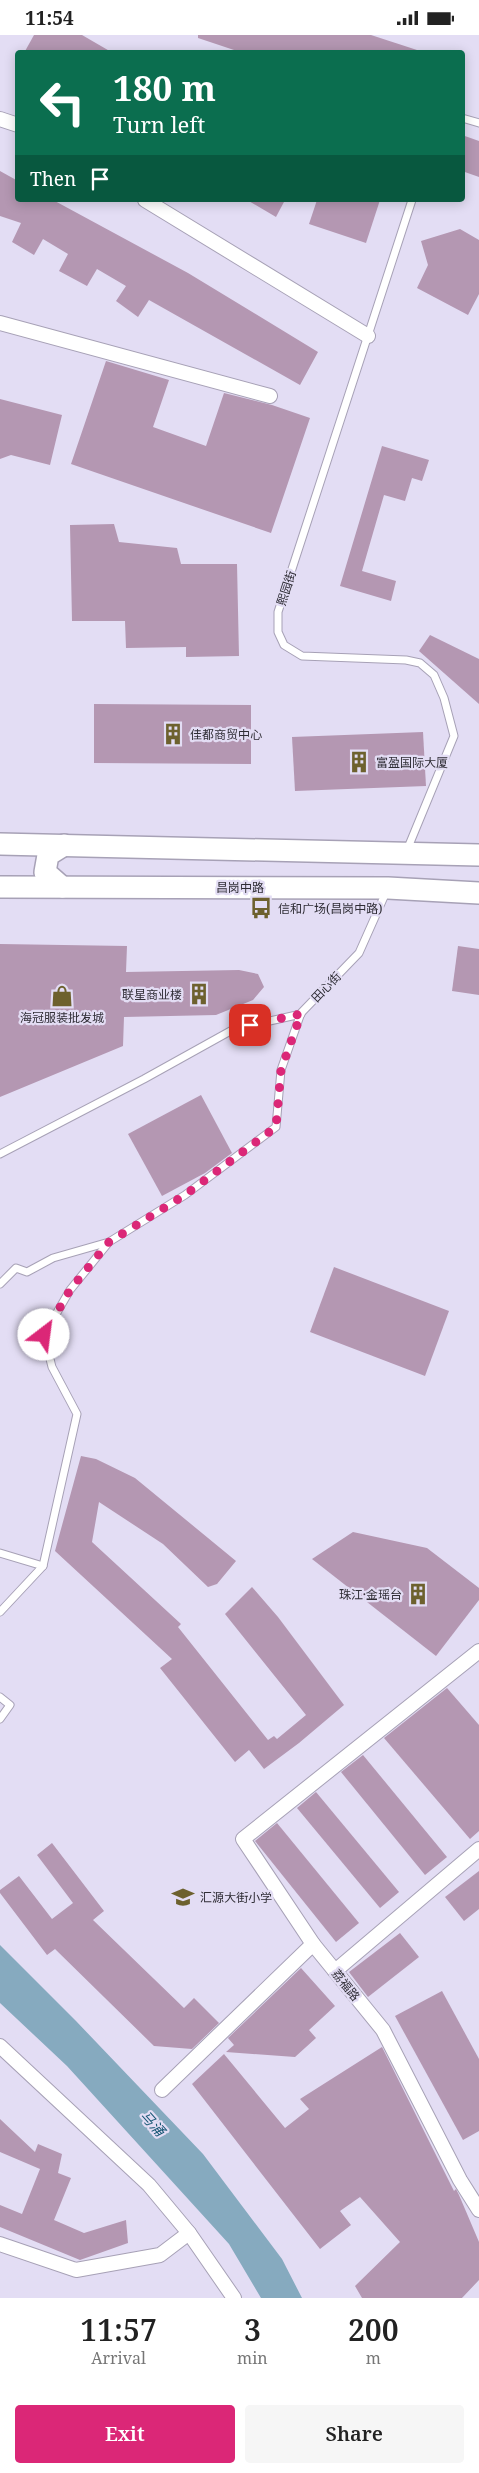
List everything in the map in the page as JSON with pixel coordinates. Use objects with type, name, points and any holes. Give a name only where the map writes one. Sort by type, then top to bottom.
[{"type":"main road","points":[[0,844],[406,853],[477,852]]},
{"type":"main road","points":[[62,887],[45,872],[48,855],[64,845]]},
{"type":"main road","name":"昌岗中路","points":[[0,887],[388,888],[479,893]]},
{"type":"street","points":[[0,119],[15,124]]},
{"type":"street","points":[[148,202],[368,336]]},
{"type":"street","points":[[0,323],[270,396]]},
{"type":"street","name":"荔福路","points":[[479,1651],[243,1839],[313,1943],[383,2030],[460,2179],[479,2210]]},
{"type":"street","points":[[335,1971],[479,1849]]},
{"type":"street","points":[[162,2090],[313,1943]]},
{"type":"street","points":[[0,2046],[149,2185],[189,2233],[234,2298]]},
{"type":"street","points":[[0,2245],[76,2270],[160,2255],[189,2233]]},
{"type":"lane","points":[[465,119],[479,123]]},
{"type":"lane","name":"熙园街","points":[[406,853],[454,736],[444,698],[434,675],[420,663],[406,660],[302,656],[284,645],[278,632],[278,612],[411,202]]},
{"type":"lane","name":"田心街","points":[[43,1566],[77,1414],[52,1367],[44,1335],[70,1290],[109,1242],[185,1195],[276,1127],[281,1070],[301,1014],[359,953],[388,888]]},
{"type":"lane","points":[[0,1154],[144,1079],[234,1029],[301,1014]]},
{"type":"lane","points":[[0,1284],[16,1268],[27,1272],[53,1258],[109,1242]]},
{"type":"lane","points":[[0,1553],[43,1566],[0,1612]]},
{"type":"lane","points":[[0,1697],[10,1705],[0,1719]]},
{"type":"water","name":"马涌","points":[[0,1945],[76,2021],[203,2154],[282,2259],[302,2298],[261,2298],[229,2244],[67,2066],[0,2003]]},
{"type":"building","points":[[34,35],[82,35],[108,50],[26,50]]},
{"type":"building","points":[[198,35],[371,35],[417,50],[234,50],[198,38]]},
{"type":"building","points":[[465,136],[479,141],[479,177],[465,172]]},
{"type":"building","points":[[0,171],[15,179],[15,202],[57,202],[188,273],[318,352],[300,385],[149,300],[138,317],[116,301],[126,286],[97,269],[87,286],[59,271],[68,254],[43,239],[34,255],[12,242],[21,223],[0,216]]},
{"type":"building","points":[[250,202],[284,202],[276,217]]},
{"type":"building","points":[[316,202],[379,202],[366,243],[309,224]]},
{"type":"building","points":[[460,229],[479,240],[479,294],[468,315],[417,288],[428,265],[421,241]]},
{"type":"building","points":[[106,361],[169,380],[153,427],[206,446],[224,393],[272,405],[310,418],[271,533],[71,464]]},
{"type":"building","points":[[0,399],[62,415],[50,465],[11,455],[0,459]]},
{"type":"building","points":[[382,446],[429,460],[422,481],[412,478],[405,501],[384,495],[362,571],[396,581],[391,601],[340,586]]},
{"type":"building","points":[[114,524],[119,542],[177,548],[181,564],[237,564],[239,656],[186,657],[186,647],[126,648],[125,621],[72,621],[70,525]]},
{"type":"building","points":[[430,635],[479,659],[479,704],[419,651]]},
{"type":"building","name":"佳都商贸中心","points":[[94,704],[251,705],[251,764],[94,763]]},
{"type":"building","name":"富盈国际大厦","points":[[423,732],[426,786],[295,791],[292,737]]},
{"type":"building","name":"海冠服装批发城","points":[[0,944],[127,946],[126,972],[239,970],[258,974],[264,987],[253,1000],[216,1015],[124,1017],[123,1046],[0,1097]]},
{"type":"building","points":[[458,946],[479,949],[479,995],[452,991]]},
{"type":"building","points":[[201,1095],[232,1153],[205,1173],[162,1196],[128,1134]]},
{"type":"building","points":[[334,1267],[449,1311],[425,1376],[310,1332]]},
{"type":"building","points":[[81,1456],[96,1459],[135,1478],[236,1561],[217,1584],[208,1587],[163,1544],[99,1502],[92,1542],[181,1624],[178,1627],[268,1740],[274,1736],[277,1739],[306,1715],[225,1614],[252,1587],[278,1617],[344,1705],[299,1743],[264,1769],[249,1750],[235,1762],[160,1668],[172,1659],[55,1551]]},
{"type":"building","name":"珠江·金瑶台","points":[[353,1532],[427,1548],[479,1588],[479,1600],[436,1656],[312,1559]]},
{"type":"building","points":[[447,1688],[479,1725],[479,1831],[470,1839],[384,1738]]},
{"type":"building","points":[[363,1755],[447,1857],[425,1875],[341,1772]]},
{"type":"building","points":[[316,1792],[399,1892],[380,1908],[297,1808]]},
{"type":"building","points":[[277,1823],[359,1923],[336,1942],[255,1841]]},
{"type":"building","points":[[52,1843],[104,1911],[93,1920],[184,2008],[194,1998],[219,2023],[192,2049],[154,2046],[55,1949],[47,1955],[0,1893],[0,1890],[19,1876],[52,1919],[73,1903],[37,1855]]},
{"type":"building","points":[[479,1871],[479,1909],[464,1921],[445,1897]]},
{"type":"building","points":[[400,1933],[419,1957],[368,1997],[349,1972]]},
{"type":"building","points":[[301,1968],[335,2006],[309,2030],[316,2038],[295,2057],[226,2052],[234,2045],[228,2038]]},
{"type":"building","points":[[442,1991],[479,2059],[479,2131],[463,2140],[395,2016]]},
{"type":"building","points":[[382,2047],[454,2191],[456,2189],[459,2195],[479,2242],[479,2280],[462,2298],[362,2298],[355,2286],[400,2242],[360,2197],[340,2211],[351,2225],[320,2249],[192,2084],[224,2054],[285,2128],[309,2109],[300,2099]]},
{"type":"building","points":[[0,2119],[35,2152],[38,2144],[62,2154],[58,2173],[71,2178],[54,2220],[84,2233],[126,2220],[128,2243],[80,2260],[0,2227],[0,2205],[22,2214],[40,2169],[0,2152]]},
{"type":"place","name":"佳都商贸中心","points":[[173,734]]},
{"type":"place","name":"富盈国际大厦","points":[[359,762]]},
{"type":"place","name":"信和广场(昌岗中路)","points":[[261,908]]},
{"type":"place","name":"联星商业楼","points":[[199,994]]},
{"type":"place","name":"海冠服装批发城","points":[[62,996]]},
{"type":"place","name":"珠江·金瑶台","points":[[418,1594]]},
{"type":"place","name":"汇源大街小学","points":[[183,1897]]},
{"type":"route","points":[[44,1335],[70,1290],[109,1242],[185,1195],[276,1127],[281,1070],[301,1014],[250,1025]]}]
